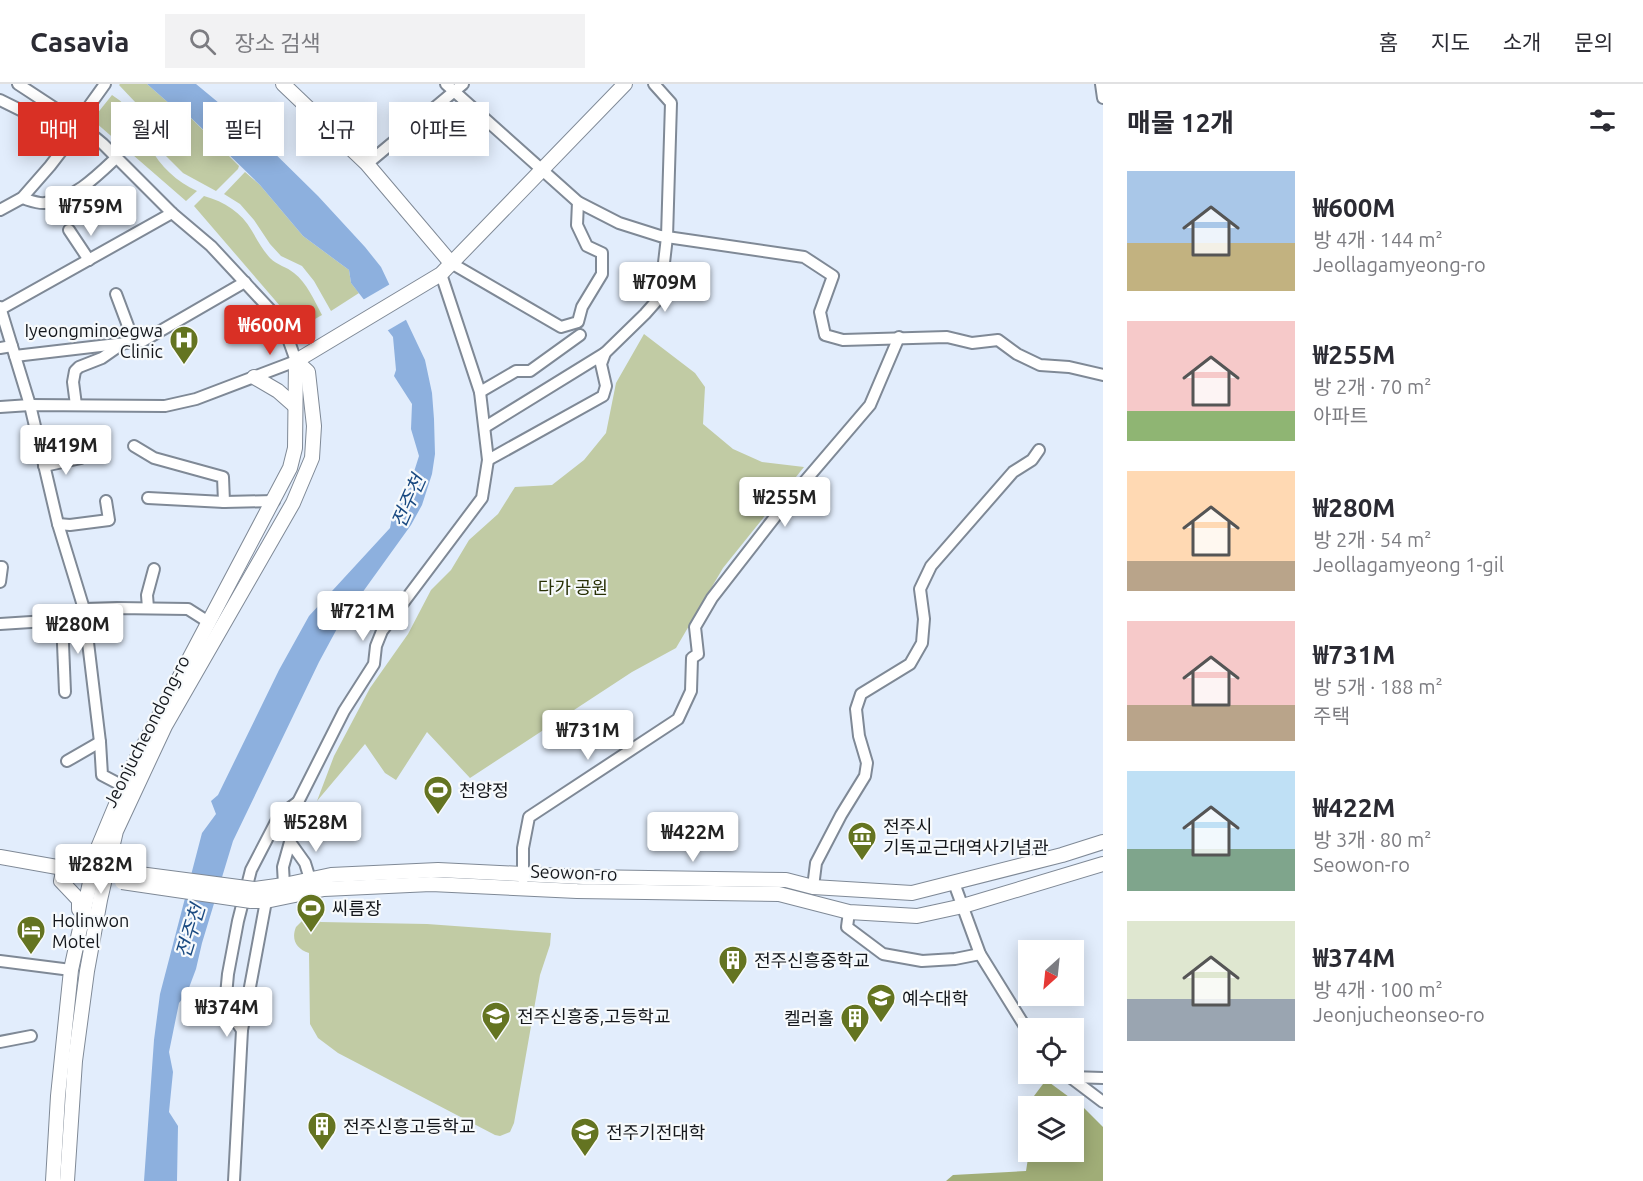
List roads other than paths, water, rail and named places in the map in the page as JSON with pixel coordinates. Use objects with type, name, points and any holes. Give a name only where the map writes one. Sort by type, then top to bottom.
[{"type":"street","name":"Jeonjucheondong-ro","points":[[18,84],[49,102]]},
{"type":"street","points":[[92,102],[105,84]]},
{"type":"street","points":[[283,84],[367,164],[451,263],[561,327],[578,322],[582,307],[602,274],[602,253],[587,246],[576,225],[578,202]]},
{"type":"street","points":[[367,164],[450,88],[463,84]]},
{"type":"street","points":[[0,407],[30,405],[165,406],[196,399],[296,361],[441,274],[625,84]]},
{"type":"street","points":[[485,427],[605,353],[660,297],[667,237],[671,103],[654,84]]},
{"type":"street","points":[[1101,84],[1103,98]]},
{"type":"street","points":[[450,88],[578,202],[619,223],[667,237],[804,257],[833,276],[820,312],[825,335],[843,340],[899,337],[947,337],[972,343],[998,340],[1017,354],[1040,365],[1070,367],[1103,375]]},
{"type":"street","points":[[0,100],[18,109]]},
{"type":"street","name":"Jeonjucheondong-ro","points":[[53,1181],[58,1096],[71,970],[91,873],[103,832],[167,698],[274,501],[290,468],[296,448],[296,361],[285,330],[277,317],[211,246],[172,213],[99,140]]},
{"type":"street","points":[[0,210],[22,198],[57,156]]},
{"type":"street","points":[[22,198],[43,204],[67,196],[95,177],[116,158]]},
{"type":"street","points":[[123,786],[102,775],[84,609],[58,524],[30,405],[1,308],[172,213]]},
{"type":"street","points":[[69,230],[89,260]]},
{"type":"street","points":[[284,885],[283,867],[298,802],[344,711],[374,664],[376,646],[382,631],[482,498],[488,460],[480,392],[441,274]]},
{"type":"street","points":[[0,348],[13,351],[143,340],[246,282]]},
{"type":"street","points":[[116,294],[130,342]]},
{"type":"street","points":[[480,392],[516,372],[530,371],[580,335]]},
{"type":"street","points":[[523,881],[524,848],[529,817],[678,719],[692,691],[692,658],[698,654],[695,627],[712,598],[782,508],[870,405],[899,337]]},
{"type":"street","points":[[76,405],[73,382],[75,371],[130,342]]},
{"type":"street","points":[[488,460],[603,396],[606,386],[601,364],[605,353]]},
{"type":"street","name":"Jeonjucheondong-ro","points":[[67,1181],[76,1050],[87,970],[116,831],[165,726],[293,503],[312,458],[314,426],[308,372],[296,361]]},
{"type":"street","points":[[254,377],[278,391],[296,406]]},
{"type":"street","points":[[134,446],[154,458],[223,477],[224,502]]},
{"type":"street","points":[[813,886],[816,863],[865,776],[867,763],[859,735],[856,709],[861,694],[910,664],[922,643],[924,619],[920,589],[931,566],[1012,472],[1032,460],[1039,450]]},
{"type":"street","points":[[44,466],[81,458]]},
{"type":"street","points":[[148,498],[224,502],[274,501]]},
{"type":"street","points":[[58,524],[70,525],[109,520],[106,501]]},
{"type":"street","points":[[0,567],[2,567],[0,582]]},
{"type":"street","points":[[148,608],[147,595],[154,568]]},
{"type":"street","points":[[0,624],[62,620],[84,609],[117,608],[188,609],[210,622]]},
{"type":"street","points":[[62,620],[65,692]]},
{"type":"street","points":[[67,761],[100,742]]},
{"type":"street","points":[[242,1030],[225,1006],[228,974],[238,921],[251,870],[279,816],[298,802]]},
{"type":"street","points":[[290,842],[305,863],[310,879]]},
{"type":"street","name":"Seowon-ro","points":[[253,895],[266,902],[324,889],[431,884],[523,881],[786,880],[813,886],[912,893],[1103,842]]},
{"type":"street","points":[[0,863],[0,857],[91,873],[253,895]]},
{"type":"street","name":"Seowon-ro","points":[[253,895],[284,885],[331,875],[438,870],[523,881],[780,894],[849,912],[917,916],[963,906],[1103,864]]},
{"type":"street","points":[[64,868],[61,881],[79,900],[79,909],[85,911]]},
{"type":"street","points":[[954,883],[980,954],[1020,1018]]},
{"type":"street","points":[[234,1181],[242,1030],[266,902]]},
{"type":"street","points":[[849,912],[847,927],[883,954],[922,961],[955,959],[980,954]]},
{"type":"street","points":[[0,960],[71,970]]},
{"type":"street","points":[[0,1042],[31,1036]]},
{"type":"street","points":[[1084,1077],[1103,1078]]},
{"type":"street","points":[[1079,1084],[1103,1102]]},
{"type":"water","points":[[147,84],[196,84],[218,102],[203,102],[203,129],[191,118],[191,102],[168,102]]},
{"type":"water","name":"전주천","points":[[230,156],[277,156],[318,196],[381,267],[425,360],[432,393],[435,454],[432,474],[422,505],[411,525],[339,625],[233,841],[196,969],[187,993],[179,1003],[169,1052],[173,1072],[169,1112],[178,1126],[177,1181],[144,1181],[154,1040],[160,994],[202,833],[216,814],[211,801],[218,795],[279,670],[309,616],[390,528],[393,512],[406,497],[419,456],[411,429],[412,404],[394,376],[396,370],[393,337],[351,283],[349,270],[303,236],[260,185]]},
{"type":"place","name":"Iyeongminoegwa Clinic","points":[[184,366]]},
{"type":"place","name":"천양정","points":[[438,816]]},
{"type":"place","name":"전주시 기독교근대역사기념관","points":[[862,862]]},
{"type":"place","name":"씨름장","points":[[311,934]]},
{"type":"place","name":"Holinwon Motel","points":[[31,956]]},
{"type":"place","name":"전주신흥중학교","points":[[733,986]]},
{"type":"place","name":"예수대학","points":[[881,1024]]},
{"type":"place","name":"전주신흥중,고등학교","points":[[496,1042]]},
{"type":"place","name":"켈러홀","points":[[855,1044]]},
{"type":"place","name":"전주신흥고등학교","points":[[322,1152]]},
{"type":"place","name":"전주기전대학","points":[[585,1158]]},
{"type":"park label","name":"다가 공원","points":[[573,587]]}]
